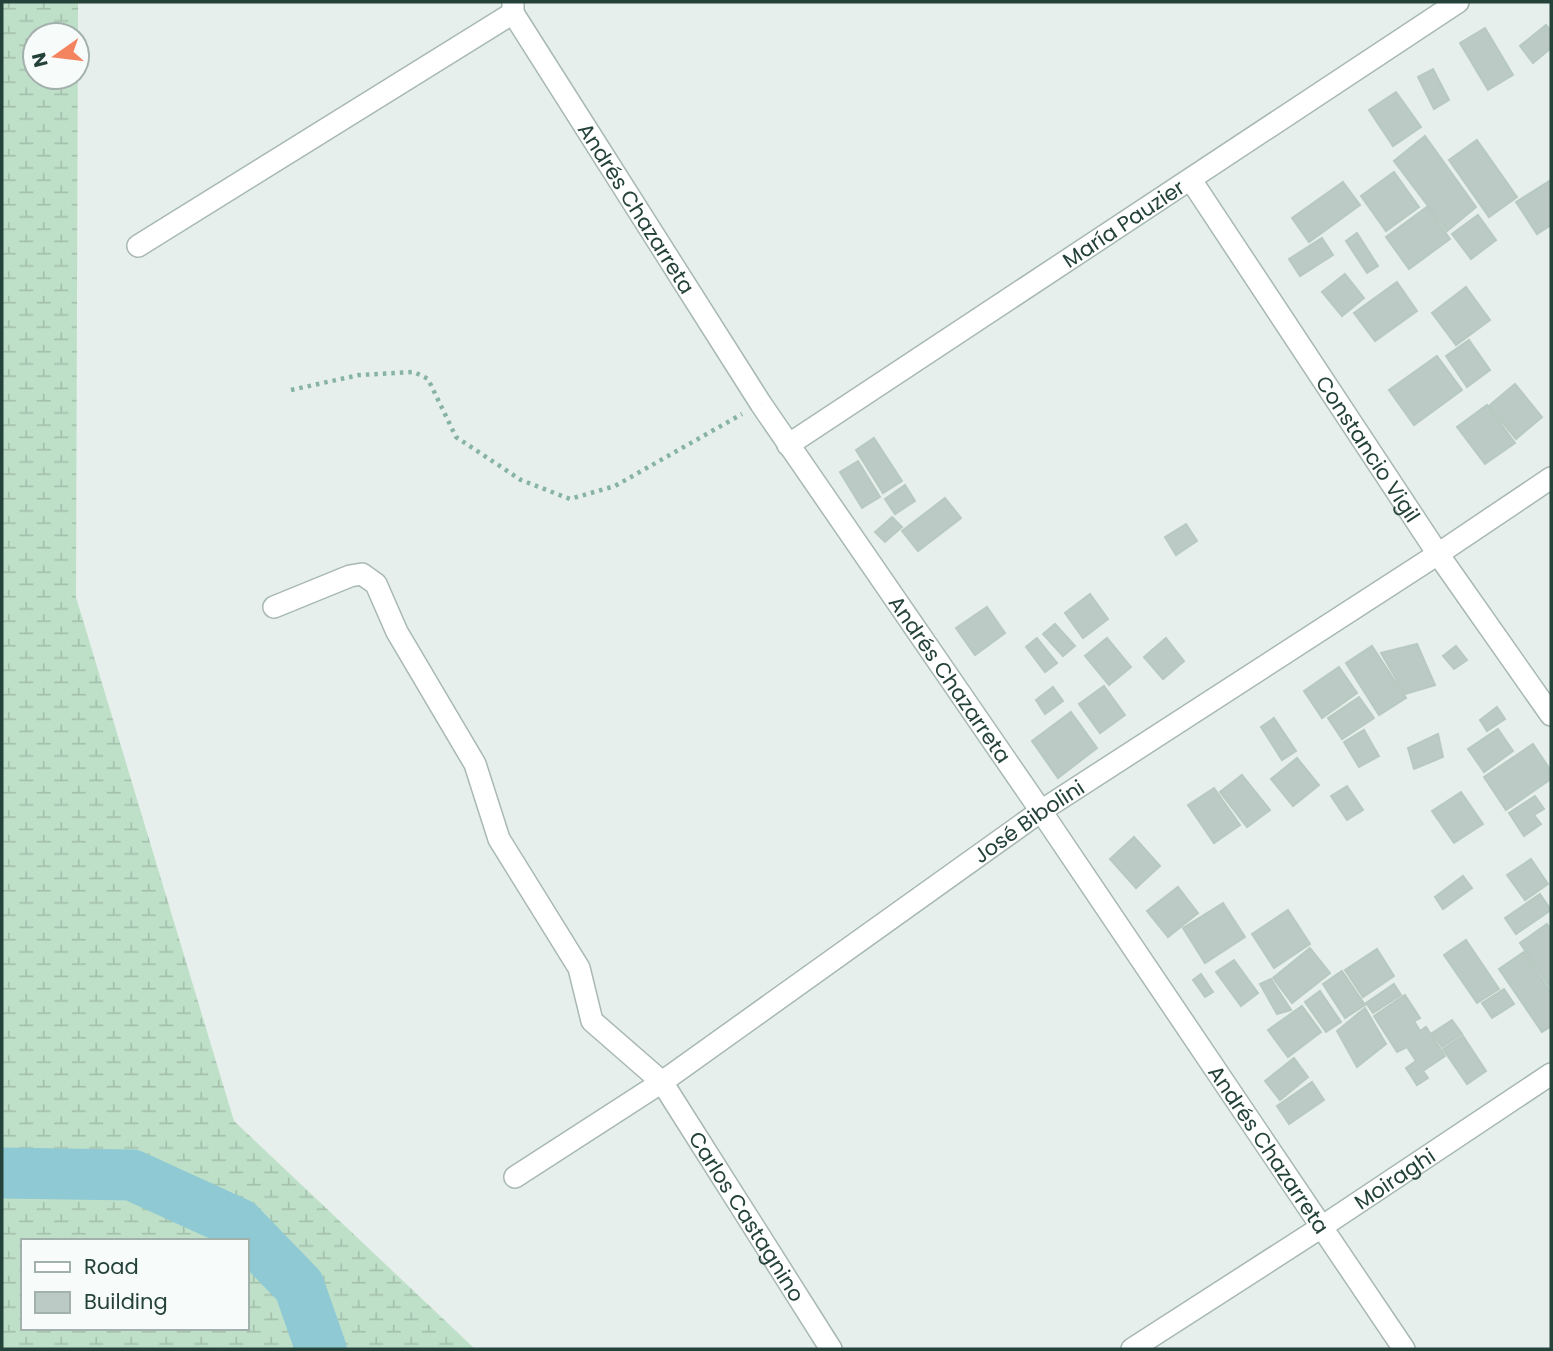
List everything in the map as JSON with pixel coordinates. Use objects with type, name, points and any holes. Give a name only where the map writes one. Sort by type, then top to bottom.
[{"type":"street","name":"María Pauzier","points":[[789,445],[1458,2]]},
{"type":"street","points":[[138,246],[513,7]]},
{"type":"street","name":"Andrés Chazarreta","points":[[513,7],[761,404],[1041,811],[1404,1349]]},
{"type":"street","name":"Constancio Vigil","points":[[1191,180],[1438,554],[1551,715]]},
{"type":"street","name":"José Bibolini","points":[[515,1177],[662,1082],[1041,811],[1551,478]]},
{"type":"street","name":"Carlos Castagnino","points":[[274,607],[350,576],[362,574],[376,584],[397,632],[475,764],[499,839],[579,968],[592,1021],[662,1082],[831,1349]]},
{"type":"street","name":"Moiraghi","points":[[1132,1349],[1551,1074]]},
{"type":"path","points":[[291,390],[359,375],[414,372],[428,379],[456,437],[520,480],[570,499],[615,486],[761,404]]},
{"type":"green space","points":[[2,2],[78,2],[78,21],[21,21],[21,91],[78,91],[76,597],[234,1121],[475,1349],[2,1349]]},
{"type":"building","points":[[1546,25],[1551,31],[1551,48],[1533,63],[1520,46]]},
{"type":"building","points":[[1485,28],[1513,75],[1488,90],[1460,43]]},
{"type":"building","points":[[1433,69],[1449,100],[1434,109],[1418,77]]},
{"type":"building","points":[[1396,92],[1421,127],[1393,146],[1369,110]]},
{"type":"building","points":[[1425,136],[1476,207],[1447,231],[1394,161]]},
{"type":"building","points":[[1477,140],[1517,197],[1489,217],[1449,160]]},
{"type":"building","points":[[1394,172],[1419,207],[1386,231],[1361,196]]},
{"type":"building","points":[[1551,180],[1551,225],[1537,234],[1516,202]]},
{"type":"building","points":[[1343,182],[1360,205],[1309,242],[1292,218]]},
{"type":"building","points":[[1427,207],[1450,239],[1409,269],[1386,237]]},
{"type":"building","points":[[1478,215],[1496,240],[1471,259],[1452,234]]},
{"type":"building","points":[[1357,233],[1378,266],[1367,273],[1346,241]]},
{"type":"building","points":[[1322,238],[1333,255],[1300,276],[1289,259]]},
{"type":"building","points":[[1345,274],[1364,298],[1342,316],[1322,292]]},
{"type":"building","points":[[1397,282],[1417,311],[1375,341],[1354,313]]},
{"type":"building","points":[[1466,287],[1490,320],[1456,345],[1432,313]]},
{"type":"building","points":[[1469,340],[1490,370],[1467,387],[1446,356]]},
{"type":"building","points":[[1437,356],[1462,390],[1414,425],[1389,390]]},
{"type":"building","points":[[1515,384],[1542,417],[1516,439],[1489,406]]},
{"type":"building","points":[[1487,405],[1515,443],[1485,464],[1457,427]]},
{"type":"building","points":[[874,438],[902,481],[883,493],[856,450]]},
{"type":"building","points":[[858,461],[880,497],[862,508],[840,472]]},
{"type":"building","points":[[905,485],[915,501],[895,514],[885,499]]},
{"type":"building","points":[[945,498],[961,518],[918,551],[902,531]]},
{"type":"building","points":[[892,517],[902,527],[885,542],[875,532]]},
{"type":"building","points":[[1186,524],[1197,541],[1176,555],[1165,537]]},
{"type":"building","points":[[1090,594],[1108,619],[1083,638],[1065,613]]},
{"type":"building","points":[[987,607],[1005,633],[975,655],[956,628]]},
{"type":"building","points":[[1055,624],[1075,646],[1063,656],[1043,634]]},
{"type":"building","points":[[1037,638],[1057,663],[1045,672],[1026,647]]},
{"type":"building","points":[[1107,638],[1131,667],[1109,685],[1085,656]]},
{"type":"building","points":[[1166,638],[1184,661],[1163,679],[1144,657]]},
{"type":"building","points":[[1417,644],[1435,685],[1405,694],[1381,653]]},
{"type":"building","points":[[1372,646],[1406,698],[1379,715],[1346,663]]},
{"type":"building","points":[[1456,646],[1467,660],[1454,669],[1443,656]]},
{"type":"building","points":[[1339,667],[1357,693],[1322,718],[1304,691]]},
{"type":"building","points":[[1104,686],[1125,715],[1100,733],[1079,704]]},
{"type":"building","points":[[1053,687],[1063,701],[1045,714],[1036,700]]},
{"type":"building","points":[[1359,697],[1374,718],[1342,739],[1328,718]]},
{"type":"building","points":[[1497,707],[1505,719],[1487,731],[1480,720]]},
{"type":"building","points":[[1071,712],[1097,748],[1058,778],[1032,741]]},
{"type":"building","points":[[1274,718],[1296,751],[1282,760],[1261,727]]},
{"type":"building","points":[[1498,729],[1513,751],[1484,772],[1468,749]]},
{"type":"building","points":[[1364,730],[1379,756],[1359,767],[1344,742]]},
{"type":"building","points":[[1438,734],[1443,757],[1414,769],[1408,748]]},
{"type":"building","points":[[1533,744],[1551,771],[1551,779],[1506,810],[1484,777]]},
{"type":"building","points":[[1297,758],[1319,785],[1293,806],[1271,779]]},
{"type":"building","points":[[1242,775],[1270,810],[1247,827],[1220,792]]},
{"type":"building","points":[[1347,786],[1363,810],[1347,820],[1331,796]]},
{"type":"building","points":[[1214,788],[1240,825],[1214,843],[1188,805]]},
{"type":"building","points":[[1461,792],[1483,824],[1454,843],[1432,811]]},
{"type":"building","points":[[1535,796],[1544,809],[1534,815],[1541,824],[1524,836],[1509,813]]},
{"type":"building","points":[[1134,837],[1160,866],[1136,888],[1110,859]]},
{"type":"building","points":[[1531,859],[1548,884],[1525,900],[1507,875]]},
{"type":"building","points":[[1463,876],[1472,888],[1443,909],[1435,897]]},
{"type":"building","points":[[1178,887],[1198,913],[1168,937],[1147,911]]},
{"type":"building","points":[[1540,894],[1551,910],[1516,934],[1505,918]]},
{"type":"building","points":[[1223,903],[1245,937],[1205,963],[1183,928]]},
{"type":"building","points":[[1288,910],[1310,944],[1274,968],[1252,934]]},
{"type":"building","points":[[1547,924],[1551,930],[1551,989],[1520,943]]},
{"type":"building","points":[[1466,940],[1499,989],[1477,1003],[1444,955]]},
{"type":"building","points":[[1310,948],[1330,973],[1292,1003],[1273,978]]},
{"type":"building","points":[[1377,949],[1394,976],[1363,997],[1345,970]]},
{"type":"building","points":[[1524,952],[1551,993],[1551,1026],[1542,1032],[1499,969]]},
{"type":"building","points":[[1234,960],[1258,993],[1241,1006],[1216,972]]},
{"type":"building","points":[[1342,971],[1365,1005],[1345,1018],[1323,984]]},
{"type":"building","points":[[1201,974],[1213,992],[1205,997],[1193,980]]},
{"type":"building","points":[[1271,979],[1291,1010],[1277,1014],[1260,984]]},
{"type":"building","points":[[1394,984],[1401,995],[1373,1013],[1366,1003]]},
{"type":"building","points":[[1504,989],[1514,1004],[1492,1018],[1482,1003]]},
{"type":"building","points":[[1320,991],[1341,1022],[1326,1032],[1305,1002]]},
{"type":"building","points":[[1405,995],[1420,1018],[1414,1021],[1420,1031],[1426,1027],[1445,1056],[1423,1071],[1428,1078],[1417,1085],[1406,1068],[1416,1061],[1407,1047],[1397,1052],[1374,1016]]},
{"type":"building","points":[[1302,1006],[1321,1032],[1288,1057],[1268,1030]]},
{"type":"building","points":[[1365,1008],[1386,1044],[1357,1067],[1337,1031]]},
{"type":"building","points":[[1452,1020],[1462,1034],[1442,1047],[1432,1033]]},
{"type":"building","points":[[1463,1036],[1486,1071],[1467,1084],[1443,1049]]},
{"type":"building","points":[[1294,1058],[1308,1077],[1280,1100],[1265,1081]]},
{"type":"building","points":[[1312,1082],[1324,1100],[1289,1124],[1277,1106]]},
{"type":"waterway","points":[[2,1173],[132,1175],[239,1224],[299,1286],[321,1349]]}]
